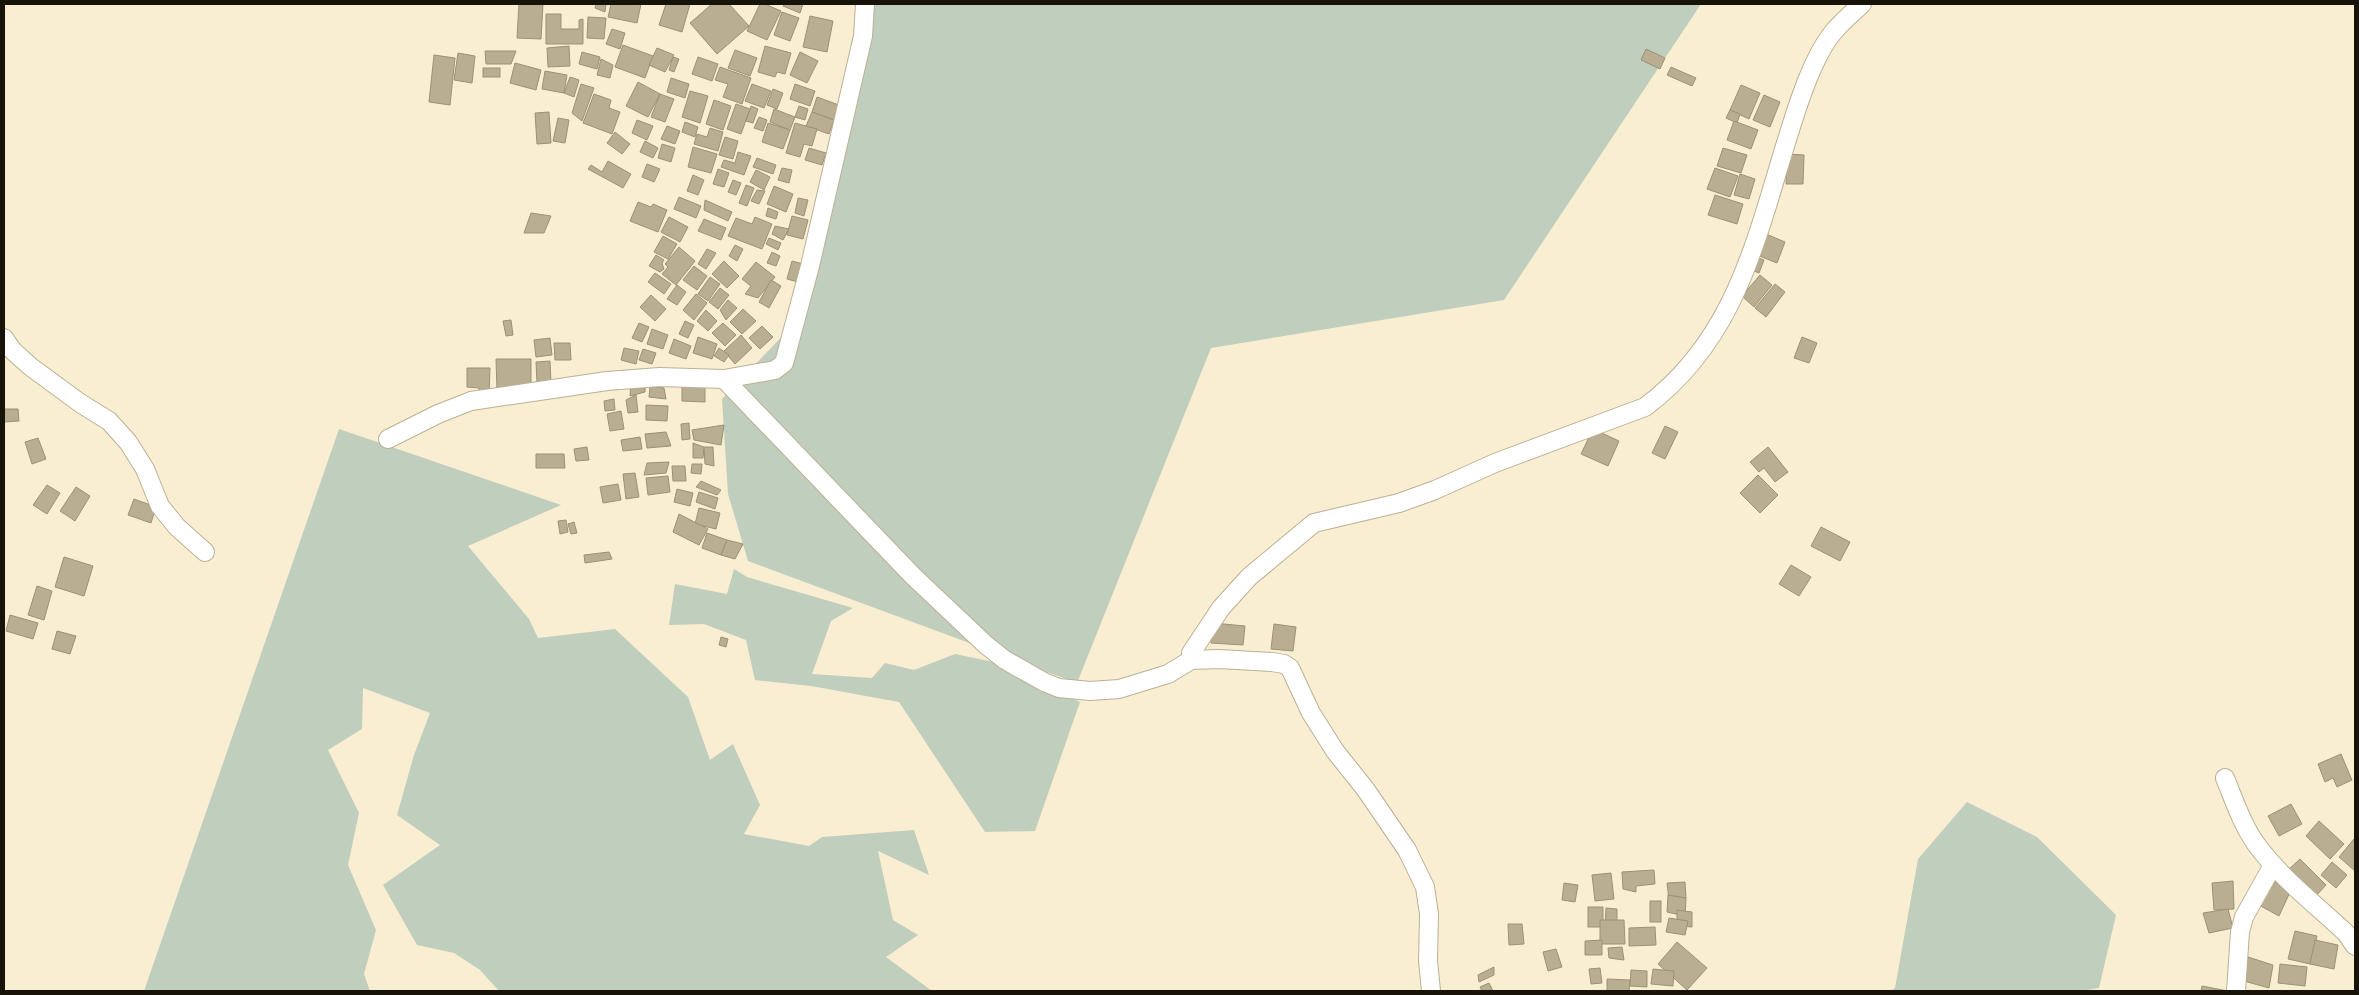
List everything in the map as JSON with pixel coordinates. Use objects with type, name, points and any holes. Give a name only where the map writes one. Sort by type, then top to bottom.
[{"type":"street","points":[[388,439],[438,414],[471,402],[607,381],[660,377],[724,379],[776,370],[784,363],[810,266],[862,36],[865,4]]},
{"type":"street","points":[[1191,660],[1191,653],[1197,642],[1227,602],[1250,577],[1314,524],[1332,518],[1375,510],[1435,490],[1495,463],[1645,407],[1665,392],[1698,358],[1733,298],[1754,248],[1801,96],[1829,38],[1862,4]]},
{"type":"street","points":[[4,338],[13,351],[31,367],[80,403],[109,421],[128,442],[145,469],[160,506],[177,527],[205,552]]},
{"type":"street","points":[[724,379],[913,576],[986,645],[1005,660],[1044,682],[1059,688],[1090,691],[1119,689],[1147,682],[1168,674],[1191,660],[1219,658],[1272,662],[1284,664],[1290,668],[1311,713],[1335,751],[1366,790],[1407,850],[1425,887],[1429,914],[1428,961],[1431,991]]},
{"type":"street","points":[[2225,778],[2242,820],[2255,842],[2273,865],[2346,933],[2355,946]]},
{"type":"street","points":[[2236,991],[2240,932],[2244,917],[2273,865]]},
{"type":"green space","points":[[865,4],[1701,4],[1504,300],[1211,348],[1077,683],[748,561],[728,494],[722,399],[794,324]]},
{"type":"green space","points":[[339,429],[561,505],[468,546],[529,619],[538,638],[615,629],[688,697],[710,760],[733,744],[760,805],[744,834],[809,846],[822,837],[914,830],[929,875],[878,851],[893,920],[918,935],[886,957],[932,991],[499,991],[480,970],[454,953],[417,945],[383,885],[440,845],[397,815],[414,755],[430,713],[363,688],[362,729],[328,750],[359,813],[348,865],[376,930],[364,974],[370,991],[144,991]]},
{"type":"green space","points":[[734,569],[747,577],[853,608],[831,621],[812,674],[872,678],[885,663],[914,670],[955,654],[1003,664],[1080,702],[1035,831],[985,832],[899,702],[811,686],[755,680],[746,640],[704,624],[669,625],[675,584],[727,594]]},
{"type":"green space","points":[[1967,802],[2037,837],[2116,915],[2099,988],[2079,991],[1891,991],[1895,988],[1918,859]]},
{"type":"building","points":[[519,4],[543,4],[541,39],[517,38]]},
{"type":"building","points":[[596,4],[606,4],[605,12],[595,8]]},
{"type":"building","points":[[611,4],[641,4],[637,23],[608,17]]},
{"type":"building","points":[[666,4],[690,4],[682,32],[659,25]]},
{"type":"building","points":[[712,4],[729,4],[749,26],[717,54],[690,23]]},
{"type":"building","points":[[760,4],[765,4],[781,11],[767,40],[747,31]]},
{"type":"building","points":[[784,4],[803,4],[800,13],[783,6]]},
{"type":"building","points":[[782,12],[799,18],[790,41],[774,35]]},
{"type":"building","points":[[546,14],[561,14],[561,29],[579,29],[579,20],[583,19],[583,44],[546,44]]},
{"type":"building","points":[[810,16],[833,21],[827,52],[803,47]]},
{"type":"building","points":[[588,17],[606,18],[604,39],[587,38]]},
{"type":"building","points":[[612,29],[625,33],[620,49],[606,44]]},
{"type":"building","points":[[623,45],[653,56],[645,78],[615,67]]},
{"type":"building","points":[[569,46],[570,66],[548,67],[547,48]]},
{"type":"building","points":[[765,46],[791,53],[785,74],[777,72],[775,77],[758,72]]},
{"type":"building","points":[[657,48],[674,55],[665,72],[649,65]]},
{"type":"building","points":[[1646,49],[1665,58],[1660,69],[1641,60]]},
{"type":"building","points":[[735,50],[757,58],[750,76],[728,68]]},
{"type":"building","points":[[485,51],[516,51],[511,64],[486,64]]},
{"type":"building","points":[[582,52],[600,57],[597,69],[579,64]]},
{"type":"building","points":[[800,52],[818,61],[807,83],[790,75]]},
{"type":"building","points":[[458,53],[475,56],[472,83],[454,80]]},
{"type":"building","points":[[434,55],[455,58],[450,105],[429,102]]},
{"type":"building","points":[[673,57],[679,59],[674,72],[669,70]]},
{"type":"building","points":[[698,57],[718,64],[712,81],[692,74]]},
{"type":"building","points":[[601,59],[613,65],[610,78],[597,75]]},
{"type":"building","points":[[515,63],[541,70],[536,90],[510,83]]},
{"type":"building","points":[[720,67],[751,78],[742,104],[723,97],[728,84],[715,80]]},
{"type":"building","points":[[1671,67],[1696,78],[1692,86],[1667,75]]},
{"type":"building","points":[[483,68],[500,68],[500,77],[483,77]]},
{"type":"building","points":[[545,71],[567,75],[564,93],[542,89]]},
{"type":"building","points":[[570,77],[579,80],[574,97],[564,93]]},
{"type":"building","points":[[671,78],[689,84],[685,98],[667,92]]},
{"type":"building","points":[[638,82],[660,94],[648,117],[626,106]]},
{"type":"building","points":[[581,84],[594,88],[582,121],[572,113]]},
{"type":"building","points":[[752,84],[771,91],[764,108],[745,101]]},
{"type":"building","points":[[795,84],[815,91],[810,106],[790,99]]},
{"type":"building","points":[[1741,85],[1760,93],[1749,119],[1730,110]]},
{"type":"building","points":[[773,89],[783,93],[777,109],[767,105]]},
{"type":"building","points":[[690,91],[708,96],[700,123],[682,117]]},
{"type":"building","points":[[594,94],[611,100],[609,108],[620,112],[612,134],[583,123]]},
{"type":"building","points":[[660,94],[674,99],[665,122],[651,117]]},
{"type":"building","points":[[1764,95],[1780,102],[1770,127],[1753,120]]},
{"type":"building","points":[[817,97],[839,105],[834,120],[812,112]]},
{"type":"building","points":[[714,100],[731,106],[723,130],[706,124]]},
{"type":"building","points":[[736,104],[750,109],[741,134],[727,129]]},
{"type":"building","points":[[751,106],[758,109],[753,123],[746,121]]},
{"type":"building","points":[[799,106],[808,109],[805,120],[795,117]]},
{"type":"building","points":[[774,109],[795,117],[790,130],[770,122]]},
{"type":"building","points":[[1730,110],[1740,114],[1737,123],[1726,118]]},
{"type":"building","points":[[549,112],[551,143],[537,144],[535,113]]},
{"type":"building","points":[[812,112],[834,120],[829,134],[806,126]]},
{"type":"building","points":[[759,117],[767,120],[763,131],[754,128]]},
{"type":"building","points":[[558,118],[569,120],[565,143],[553,141]]},
{"type":"building","points":[[637,120],[653,126],[647,140],[632,133]]},
{"type":"building","points":[[1734,121],[1758,130],[1751,149],[1727,140]]},
{"type":"building","points":[[685,122],[698,127],[695,137],[682,132]]},
{"type":"building","points":[[768,123],[790,130],[783,149],[762,142]]},
{"type":"building","points":[[795,123],[817,129],[812,146],[804,144],[800,157],[786,153]]},
{"type":"building","points":[[667,126],[680,131],[675,144],[661,139]]},
{"type":"building","points":[[710,128],[723,132],[718,151],[694,144],[697,134],[707,137]]},
{"type":"building","points":[[615,132],[630,144],[622,154],[607,143]]},
{"type":"building","points":[[725,137],[738,141],[733,159],[719,155]]},
{"type":"building","points":[[645,141],[658,148],[653,158],[640,152]]},
{"type":"building","points":[[662,144],[675,148],[671,162],[658,158]]},
{"type":"building","points":[[693,147],[717,154],[711,173],[688,167]]},
{"type":"building","points":[[809,148],[826,153],[822,165],[805,160]]},
{"type":"building","points":[[1723,148],[1747,155],[1741,173],[1717,166]]},
{"type":"building","points":[[738,152],[751,156],[744,175],[721,167],[724,160],[735,163]]},
{"type":"building","points":[[1787,154],[1804,155],[1803,184],[1786,184]]},
{"type":"building","points":[[757,158],[776,165],[773,174],[753,167]]},
{"type":"building","points":[[608,161],[631,174],[623,188],[588,169],[591,165],[602,172]]},
{"type":"building","points":[[647,164],[660,169],[654,182],[642,177]]},
{"type":"building","points":[[782,168],[792,170],[789,183],[778,180]]},
{"type":"building","points":[[1715,168],[1738,176],[1730,197],[1707,189]]},
{"type":"building","points":[[718,169],[729,173],[724,187],[713,184]]},
{"type":"building","points":[[756,170],[770,177],[764,190],[750,182]]},
{"type":"building","points":[[1740,174],[1755,179],[1749,199],[1734,195]]},
{"type":"building","points":[[693,175],[704,180],[698,195],[687,191]]},
{"type":"building","points":[[733,180],[741,183],[736,195],[728,192]]},
{"type":"building","points":[[746,185],[754,188],[747,206],[739,203]]},
{"type":"building","points":[[774,186],[793,194],[786,212],[767,204]]},
{"type":"building","points":[[757,190],[765,191],[759,204],[751,201]]},
{"type":"building","points":[[1715,195],[1743,204],[1737,224],[1708,215]]},
{"type":"building","points":[[679,197],[701,206],[696,218],[674,209]]},
{"type":"building","points":[[798,198],[808,200],[804,216],[795,213]]},
{"type":"building","points":[[705,200],[732,212],[728,221],[704,210]]},
{"type":"building","points":[[638,202],[651,207],[653,204],[667,210],[658,232],[630,221]]},
{"type":"building","points":[[768,208],[778,212],[776,219],[766,216]]},
{"type":"building","points":[[531,213],[551,216],[544,233],[524,233]]},
{"type":"building","points":[[792,216],[808,220],[803,239],[787,235]]},
{"type":"building","points":[[669,217],[688,227],[680,242],[661,232]]},
{"type":"building","points":[[755,217],[772,224],[762,249],[728,236],[736,218],[752,224]]},
{"type":"building","points":[[704,219],[726,228],[721,240],[698,231]]},
{"type":"building","points":[[775,226],[789,229],[783,240],[772,234]]},
{"type":"building","points":[[1766,234],[1785,242],[1777,263],[1757,255]]},
{"type":"building","points":[[663,236],[677,244],[668,259],[654,252]]},
{"type":"building","points":[[769,238],[781,243],[778,250],[766,244]]},
{"type":"building","points":[[735,245],[743,249],[737,261],[729,256]]},
{"type":"building","points":[[679,247],[695,261],[676,285],[662,274],[668,267],[665,264]]},
{"type":"building","points":[[707,249],[716,253],[706,269],[698,264]]},
{"type":"building","points":[[772,252],[780,256],[776,266],[767,263]]},
{"type":"building","points":[[656,255],[664,260],[662,263],[664,269],[660,272],[649,266]]},
{"type":"building","points":[[1753,256],[1764,260],[1759,273],[1749,269]]},
{"type":"building","points":[[724,261],[739,276],[727,288],[712,274]]},
{"type":"building","points":[[792,261],[803,264],[798,282],[787,279]]},
{"type":"building","points":[[756,262],[775,277],[758,298],[745,294],[751,286],[742,279]]},
{"type":"building","points":[[694,266],[707,276],[697,290],[683,280]]},
{"type":"building","points":[[655,273],[671,284],[664,294],[648,282]]},
{"type":"building","points":[[1760,275],[1772,285],[1754,307],[1742,296]]},
{"type":"building","points":[[710,277],[720,284],[708,301],[698,294]]},
{"type":"building","points":[[771,280],[781,286],[769,308],[759,302]]},
{"type":"building","points":[[1775,284],[1785,292],[1766,317],[1755,308]]},
{"type":"building","points":[[677,285],[686,292],[677,305],[667,299]]},
{"type":"building","points":[[720,288],[729,295],[718,309],[709,302]]},
{"type":"building","points":[[696,294],[707,303],[694,320],[683,310]]},
{"type":"building","points":[[651,295],[666,309],[655,321],[640,307]]},
{"type":"building","points":[[728,300],[737,308],[726,320],[720,310]]},
{"type":"building","points":[[743,309],[756,321],[742,334],[730,322]]},
{"type":"building","points":[[706,310],[717,321],[708,331],[697,321]]},
{"type":"building","points":[[511,320],[513,335],[506,336],[503,321]]},
{"type":"building","points":[[685,321],[694,325],[688,338],[679,334]]},
{"type":"building","points":[[639,323],[649,327],[642,342],[632,338]]},
{"type":"building","points":[[723,323],[736,335],[725,346],[712,333]]},
{"type":"building","points":[[762,326],[773,337],[760,349],[749,338]]},
{"type":"building","points":[[652,329],[668,335],[663,349],[647,344]]},
{"type":"building","points":[[741,335],[752,348],[735,364],[724,351]]},
{"type":"building","points":[[698,337],[717,344],[712,359],[693,353]]},
{"type":"building","points":[[1802,337],[1817,343],[1809,363],[1794,358]]},
{"type":"building","points":[[550,338],[552,355],[536,357],[534,340]]},
{"type":"building","points":[[674,339],[691,346],[686,359],[669,353]]},
{"type":"building","points":[[554,343],[570,343],[571,360],[555,360]]},
{"type":"building","points":[[624,348],[639,351],[636,364],[621,360]]},
{"type":"building","points":[[719,348],[729,355],[724,362],[714,356]]},
{"type":"building","points":[[643,349],[656,353],[652,364],[639,360]]},
{"type":"building","points":[[496,359],[531,359],[531,391],[497,391]]},
{"type":"building","points":[[550,361],[551,382],[537,383],[536,362]]},
{"type":"building","points":[[467,368],[490,368],[489,394],[479,393],[479,388],[467,387]]},
{"type":"building","points":[[631,381],[645,382],[645,392],[630,396]]},
{"type":"building","points":[[682,383],[705,384],[705,402],[682,401]]},
{"type":"building","points":[[650,386],[664,388],[666,399],[649,397]]},
{"type":"building","points":[[636,395],[638,412],[628,413],[626,400]]},
{"type":"building","points":[[614,399],[615,410],[605,411],[604,401]]},
{"type":"building","points":[[646,405],[668,406],[667,421],[646,420]]},
{"type":"building","points":[[4,409],[18,409],[19,421],[4,422]]},
{"type":"building","points":[[621,411],[624,429],[610,431],[607,414]]},
{"type":"building","points":[[689,423],[690,439],[682,440],[681,424]]},
{"type":"building","points":[[724,425],[721,445],[694,440],[692,430]]},
{"type":"building","points":[[1665,426],[1678,432],[1665,459],[1652,453]]},
{"type":"building","points":[[1593,429],[1619,441],[1608,466],[1581,454]]},
{"type":"building","points":[[666,432],[671,446],[647,448],[645,434]]},
{"type":"building","points":[[640,437],[642,449],[623,451],[621,440]]},
{"type":"building","points":[[38,438],[46,459],[32,464],[25,442]]},
{"type":"building","points":[[693,443],[704,447],[703,458],[693,458]]},
{"type":"building","points":[[587,447],[589,460],[576,461],[574,449]]},
{"type":"building","points":[[704,447],[713,447],[714,466],[705,464]]},
{"type":"building","points":[[1768,447],[1788,472],[1775,482],[1764,468],[1759,472],[1750,462]]},
{"type":"building","points":[[536,454],[564,454],[565,468],[536,468]]},
{"type":"building","points":[[669,462],[666,473],[644,475],[647,463]]},
{"type":"building","points":[[692,464],[702,464],[701,474],[691,473]]},
{"type":"building","points":[[672,466],[685,466],[686,481],[673,481]]},
{"type":"building","points":[[635,473],[639,497],[626,499],[623,474]]},
{"type":"building","points":[[1758,475],[1778,495],[1760,513],[1740,493]]},
{"type":"building","points":[[668,476],[670,492],[648,495],[646,478]]},
{"type":"building","points":[[701,481],[721,490],[717,495],[696,487]]},
{"type":"building","points":[[618,484],[621,500],[603,503],[600,487]]},
{"type":"building","points":[[47,485],[60,493],[47,514],[33,505]]},
{"type":"building","points":[[76,487],[90,496],[75,521],[60,511]]},
{"type":"building","points":[[677,489],[693,493],[690,506],[674,502]]},
{"type":"building","points":[[699,492],[718,498],[715,509],[696,502]]},
{"type":"building","points":[[134,499],[156,507],[151,523],[128,515]]},
{"type":"building","points":[[699,508],[720,513],[716,529],[695,524]]},
{"type":"building","points":[[679,514],[708,529],[699,545],[673,532]]},
{"type":"building","points":[[566,520],[568,532],[560,534],[558,521]]},
{"type":"building","points":[[574,522],[577,533],[571,534],[568,524]]},
{"type":"building","points":[[1821,527],[1850,542],[1840,561],[1811,546]]},
{"type":"building","points":[[707,533],[727,540],[721,555],[702,548]]},
{"type":"building","points":[[727,540],[743,544],[735,559],[721,555]]},
{"type":"building","points":[[609,552],[612,559],[585,563],[584,555]]},
{"type":"building","points":[[64,557],[93,566],[84,596],[55,587]]},
{"type":"building","points":[[1791,565],[1811,577],[1799,596],[1779,584]]},
{"type":"building","points":[[37,586],[52,591],[44,620],[28,615]]},
{"type":"building","points":[[10,615],[38,623],[33,639],[6,631]]},
{"type":"building","points":[[1213,623],[1245,626],[1243,645],[1211,643]]},
{"type":"building","points":[[1274,624],[1296,627],[1293,651],[1271,649]]},
{"type":"building","points":[[57,631],[76,636],[70,654],[52,649]]},
{"type":"building","points":[[721,637],[728,639],[726,647],[719,645]]},
{"type":"building","points":[[2341,754],[2352,780],[2337,787],[2333,778],[2325,782],[2318,764]]},
{"type":"building","points":[[2291,804],[2302,824],[2279,836],[2268,816]]},
{"type":"building","points":[[2319,821],[2344,844],[2330,859],[2306,836]]},
{"type":"building","points":[[2355,840],[2355,871],[2339,857]]},
{"type":"building","points":[[2300,859],[2326,885],[2315,897],[2288,870]]},
{"type":"building","points":[[2332,862],[2347,875],[2336,888],[2321,875]]},
{"type":"building","points":[[1654,870],[1655,884],[1636,886],[1636,892],[1623,889],[1622,872]]},
{"type":"building","points":[[1611,873],[1614,899],[1595,901],[1592,875]]},
{"type":"building","points":[[2271,880],[2291,890],[2279,916],[2259,905]]},
{"type":"building","points":[[2233,881],[2234,909],[2214,910],[2212,883]]},
{"type":"building","points":[[1685,882],[1686,898],[1669,900],[1667,883]]},
{"type":"building","points":[[1564,883],[1578,885],[1575,902],[1562,900]]},
{"type":"building","points":[[1668,895],[1686,898],[1685,916],[1667,912]]},
{"type":"building","points":[[1650,901],[1661,901],[1661,922],[1650,922]]},
{"type":"building","points":[[1588,907],[1603,907],[1603,927],[1588,927]]},
{"type":"building","points":[[1606,908],[1617,909],[1617,927],[1605,927]]},
{"type":"building","points":[[2228,909],[2233,928],[2209,933],[2203,913]]},
{"type":"building","points":[[1677,910],[1692,912],[1692,927],[1677,926]]},
{"type":"building","points":[[1669,918],[1688,921],[1685,935],[1666,932]]},
{"type":"building","points":[[1600,920],[1624,920],[1625,944],[1600,944]]},
{"type":"building","points":[[1508,924],[1522,924],[1524,944],[1509,945]]},
{"type":"building","points":[[1655,927],[1656,945],[1629,946],[1629,928]]},
{"type":"building","points":[[2295,931],[2317,936],[2310,964],[2288,959]]},
{"type":"building","points":[[1602,940],[1602,955],[1585,955],[1585,941]]},
{"type":"building","points":[[2315,940],[2338,945],[2334,969],[2310,964]]},
{"type":"building","points":[[1677,942],[1707,968],[1687,990],[1658,964]]},
{"type":"building","points":[[1622,947],[1624,960],[1609,958],[1608,948]]},
{"type":"building","points":[[1556,949],[1562,967],[1548,971],[1543,952]]},
{"type":"building","points":[[2248,957],[2273,965],[2269,988],[2244,981]]},
{"type":"building","points":[[2280,964],[2307,967],[2305,986],[2278,983]]},
{"type":"building","points":[[1494,967],[1494,975],[1479,982],[1478,975]]},
{"type":"building","points":[[1600,968],[1602,983],[1591,984],[1589,969]]},
{"type":"building","points":[[1653,969],[1674,971],[1673,986],[1651,984]]},
{"type":"building","points":[[1631,970],[1647,971],[1647,987],[1630,986]]},
{"type":"building","points":[[1607,979],[1630,980],[1629,991],[1607,991]]},
{"type":"building","points":[[1489,983],[1493,991],[1482,991],[1480,987]]},
{"type":"building","points":[[2202,986],[2228,991],[2201,991]]}]
